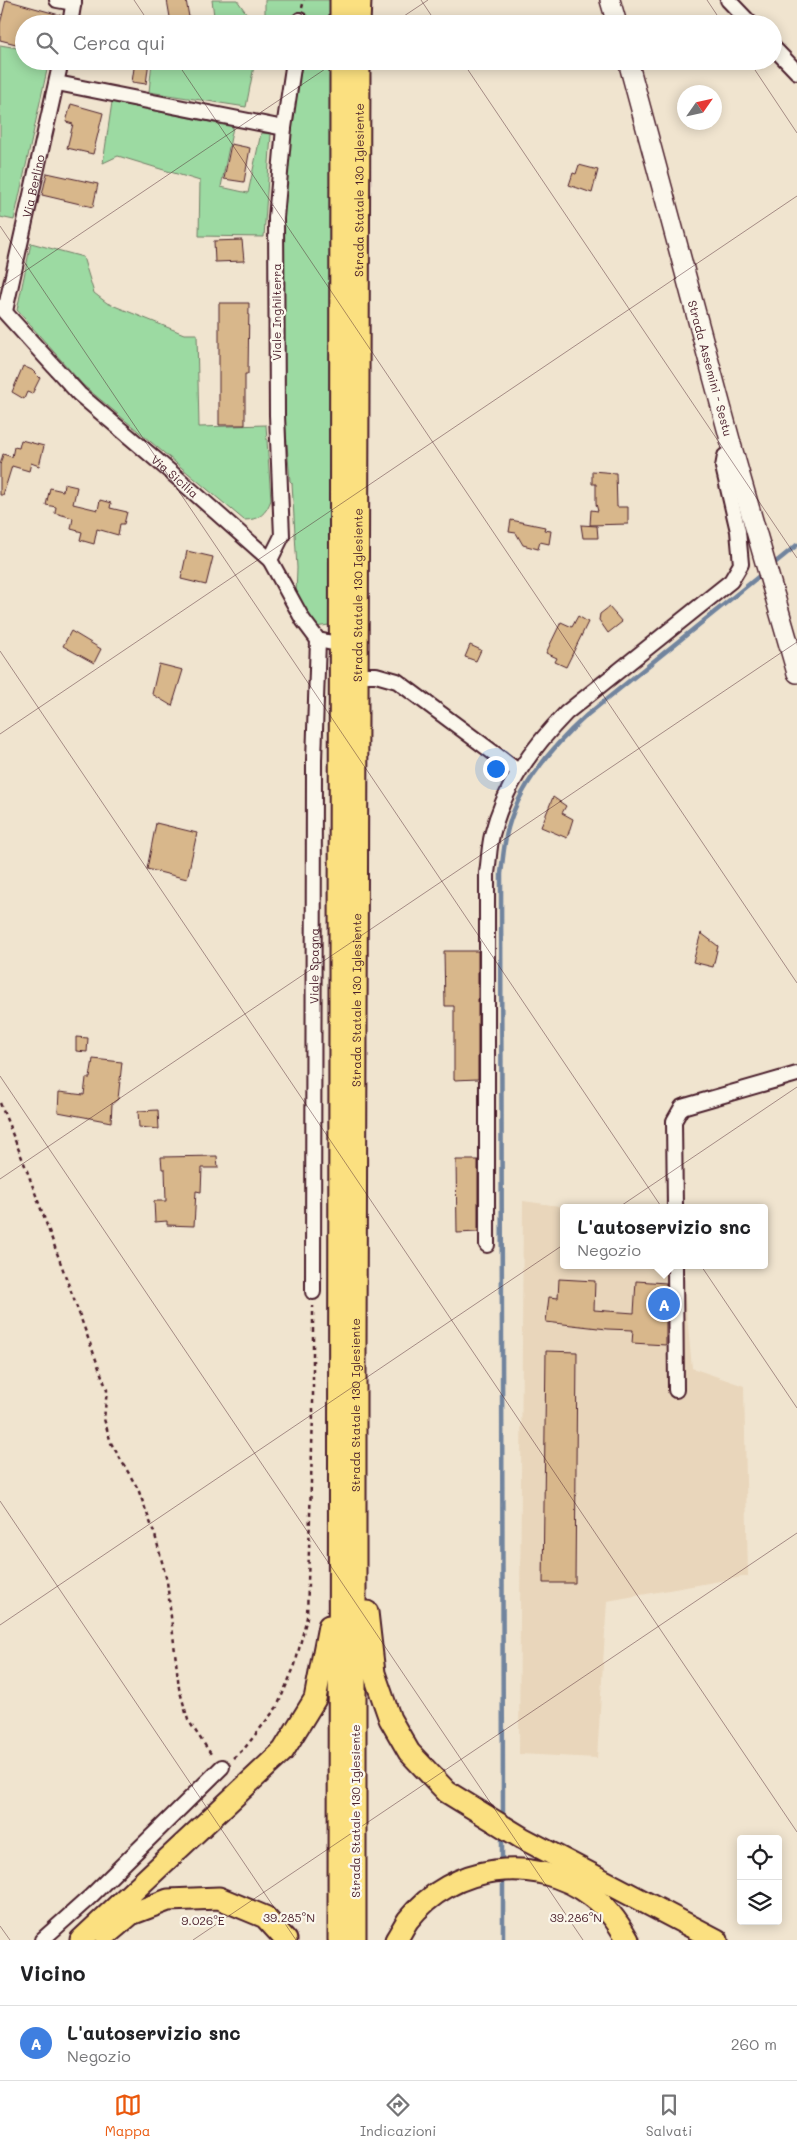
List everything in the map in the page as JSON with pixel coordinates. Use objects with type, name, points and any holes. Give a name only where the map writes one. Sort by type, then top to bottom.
[{"type":"main road","points":[[341,0],[341,15]]},
{"type":"main road","points":[[359,15],[360,0]]},
{"type":"main road","name":"Strada Statale 130 Iglesiente","points":[[339,1940],[342,645],[341,70]]},
{"type":"main road","name":"Strada Statale 130 Iglesiente","points":[[355,1940],[359,70]]},
{"type":"main road","points":[[355,1549],[366,1598],[374,1673],[390,1719],[410,1752],[447,1792],[522,1838],[717,1940]]},
{"type":"main road","points":[[81,1940],[283,1751],[315,1699],[339,1580]]},
{"type":"main road","points":[[396,1940],[408,1920],[430,1899],[458,1881],[486,1871],[513,1869],[540,1872],[567,1881],[593,1896],[618,1922],[628,1940]]},
{"type":"main road","points":[[100,1940],[131,1914],[168,1900],[219,1898],[265,1917],[286,1940]]},
{"type":"street","points":[[58,0],[74,2],[72,15]]},
{"type":"street","points":[[610,0],[614,15]]},
{"type":"street","points":[[728,0],[742,15]]},
{"type":"street","points":[[782,56],[797,72]]},
{"type":"street","name":"Via Berlino","points":[[2,309],[60,70]]},
{"type":"street","name":"Viale Inghilterra","points":[[270,560],[282,536],[277,415],[276,218],[284,128],[293,70]]},
{"type":"street","name":"Strada Assemini - Sestu","points":[[630,70],[733,451],[797,673]]},
{"type":"street","points":[[57,83],[284,128]]},
{"type":"street","name":"Via Sicilia","points":[[2,309],[79,394],[174,474],[270,560],[303,620],[318,640]]},
{"type":"street","points":[[487,1245],[487,873],[492,835],[503,803],[518,771],[546,733],[566,713],[731,581],[741,564],[738,531],[723,467],[725,456],[733,451]]},
{"type":"street","points":[[318,640],[342,645]]},
{"type":"street","name":"Viale Spagna","points":[[313,1292],[314,770],[318,640]]},
{"type":"street","points":[[358,674],[376,675],[397,681],[518,771]]},
{"type":"street","points":[[674,1204],[674,1121],[682,1107],[797,1074]]},
{"type":"street","points":[[675,1269],[676,1390]]},
{"type":"street","points":[[42,1940],[91,1896],[222,1767]]},
{"type":"path","points":[[0,1103],[26,1168],[107,1390],[104,1420],[111,1443],[138,1490],[156,1535],[167,1581],[179,1688],[188,1720],[204,1746],[222,1767],[244,1748],[277,1707],[295,1665],[307,1617],[313,1414],[313,1292]]},
{"type":"shaded area","points":[[523,1201],[560,1206],[560,1269],[682,1269],[692,1368],[744,1386],[748,1576],[607,1601],[597,1758],[519,1754]]},
{"type":"green space","points":[[212,0],[237,0],[248,15],[214,15]]},
{"type":"green space","points":[[265,0],[333,0],[333,15],[265,15]]},
{"type":"green space","points":[[0,45],[15,48],[15,70],[47,70],[14,220],[0,217]]},
{"type":"green space","points":[[151,70],[253,70],[246,107],[149,92]]},
{"type":"green space","points":[[300,70],[334,70],[335,619],[329,625],[315,627],[296,595],[297,568],[292,483],[290,481],[283,396],[283,236],[288,128],[291,107],[297,96]]},
{"type":"green space","points":[[112,102],[233,127],[221,187],[248,193],[261,133],[271,134],[264,237],[199,236],[200,181],[118,156],[103,163]]},
{"type":"green space","points":[[31,243],[83,257],[94,293],[107,303],[184,334],[197,334],[199,427],[266,425],[271,500],[267,509],[261,515],[254,519],[244,520],[83,385],[17,310]]},
{"type":"building","points":[[6,0],[59,15],[15,15],[15,44],[0,40],[0,24]]},
{"type":"building","points":[[167,0],[186,0],[189,15],[170,15]]},
{"type":"building","points":[[134,70],[148,70],[146,84],[132,82]]},
{"type":"building","points":[[71,104],[103,113],[93,154],[67,148],[73,124],[66,122]]},
{"type":"building","points":[[231,144],[250,148],[244,182],[224,179]]},
{"type":"building","points":[[579,165],[598,170],[592,193],[569,185],[573,173],[576,174]]},
{"type":"building","points":[[47,173],[98,184],[93,207],[42,195]]},
{"type":"building","points":[[242,240],[244,261],[215,262],[214,241]]},
{"type":"building","points":[[219,303],[249,303],[248,374],[245,374],[245,425],[219,425]]},
{"type":"building","points":[[23,366],[32,370],[40,378],[32,394],[27,392],[24,399],[12,392]]},
{"type":"building","points":[[21,440],[44,446],[39,466],[31,463],[29,471],[12,466],[3,495],[0,495],[0,465],[3,454],[12,457],[14,447],[19,448]]},
{"type":"building","points":[[592,471],[616,473],[617,507],[628,507],[628,524],[590,525],[591,510],[598,511],[596,484],[592,484]]},
{"type":"building","points":[[64,484],[77,487],[73,504],[98,510],[100,500],[111,503],[110,508],[127,512],[124,524],[120,524],[118,535],[97,529],[94,544],[80,540],[82,532],[71,529],[73,518],[55,513],[56,507],[46,505],[50,488],[63,491]]},
{"type":"building","points":[[511,520],[545,527],[544,530],[551,531],[549,544],[540,542],[538,549],[523,545],[516,533],[509,532]]},
{"type":"building","points":[[581,525],[597,526],[598,538],[583,538]]},
{"type":"building","points":[[187,551],[213,557],[206,585],[181,579]]},
{"type":"building","points":[[609,607],[622,622],[608,633],[599,620],[600,614]]},
{"type":"building","points":[[578,616],[588,622],[566,667],[555,662],[557,658],[546,653],[561,622],[572,627]]},
{"type":"building","points":[[71,631],[101,649],[94,663],[63,646]]},
{"type":"building","points":[[470,645],[481,650],[476,661],[465,657]]},
{"type":"building","points":[[159,664],[183,670],[172,706],[152,694]]},
{"type":"building","points":[[553,797],[566,806],[562,813],[573,819],[567,838],[541,827]]},
{"type":"building","points":[[156,823],[197,833],[187,879],[147,869]]},
{"type":"building","points":[[701,933],[718,946],[713,967],[693,962]]},
{"type":"building","points":[[444,951],[478,951],[478,1079],[454,1080],[454,1006],[445,1006]]},
{"type":"building","points":[[76,1037],[88,1038],[87,1052],[76,1051]]},
{"type":"building","points":[[93,1059],[122,1062],[118,1099],[112,1104],[111,1122],[58,1112],[59,1092],[84,1095],[86,1078],[90,1078]]},
{"type":"building","points":[[158,1110],[159,1129],[139,1127],[138,1111]]},
{"type":"building","points":[[217,1156],[218,1168],[202,1168],[201,1192],[196,1191],[194,1226],[167,1225],[167,1221],[155,1222],[154,1201],[166,1201],[165,1169],[162,1169],[161,1157]]},
{"type":"building","points":[[456,1160],[478,1160],[478,1232],[457,1233]]},
{"type":"building","points":[[559,1279],[595,1281],[594,1310],[634,1313],[636,1281],[666,1283],[666,1345],[632,1343],[633,1330],[546,1322],[549,1297],[558,1298]]},
{"type":"building","points":[[546,1351],[577,1352],[575,1583],[543,1583]]},
{"type":"waterway","points":[[771,566],[797,545]]},
{"type":"waterway","points":[[503,1818],[501,874],[507,833],[513,811],[530,780],[562,739],[587,715],[763,573]]},
{"type":"waterway","points":[[502,1835],[502,1863]]},
{"type":"waterway","points":[[503,1878],[503,1940]]},
{"type":"place","name":"L'autoservizio snc","points":[[664,1304]]}]
